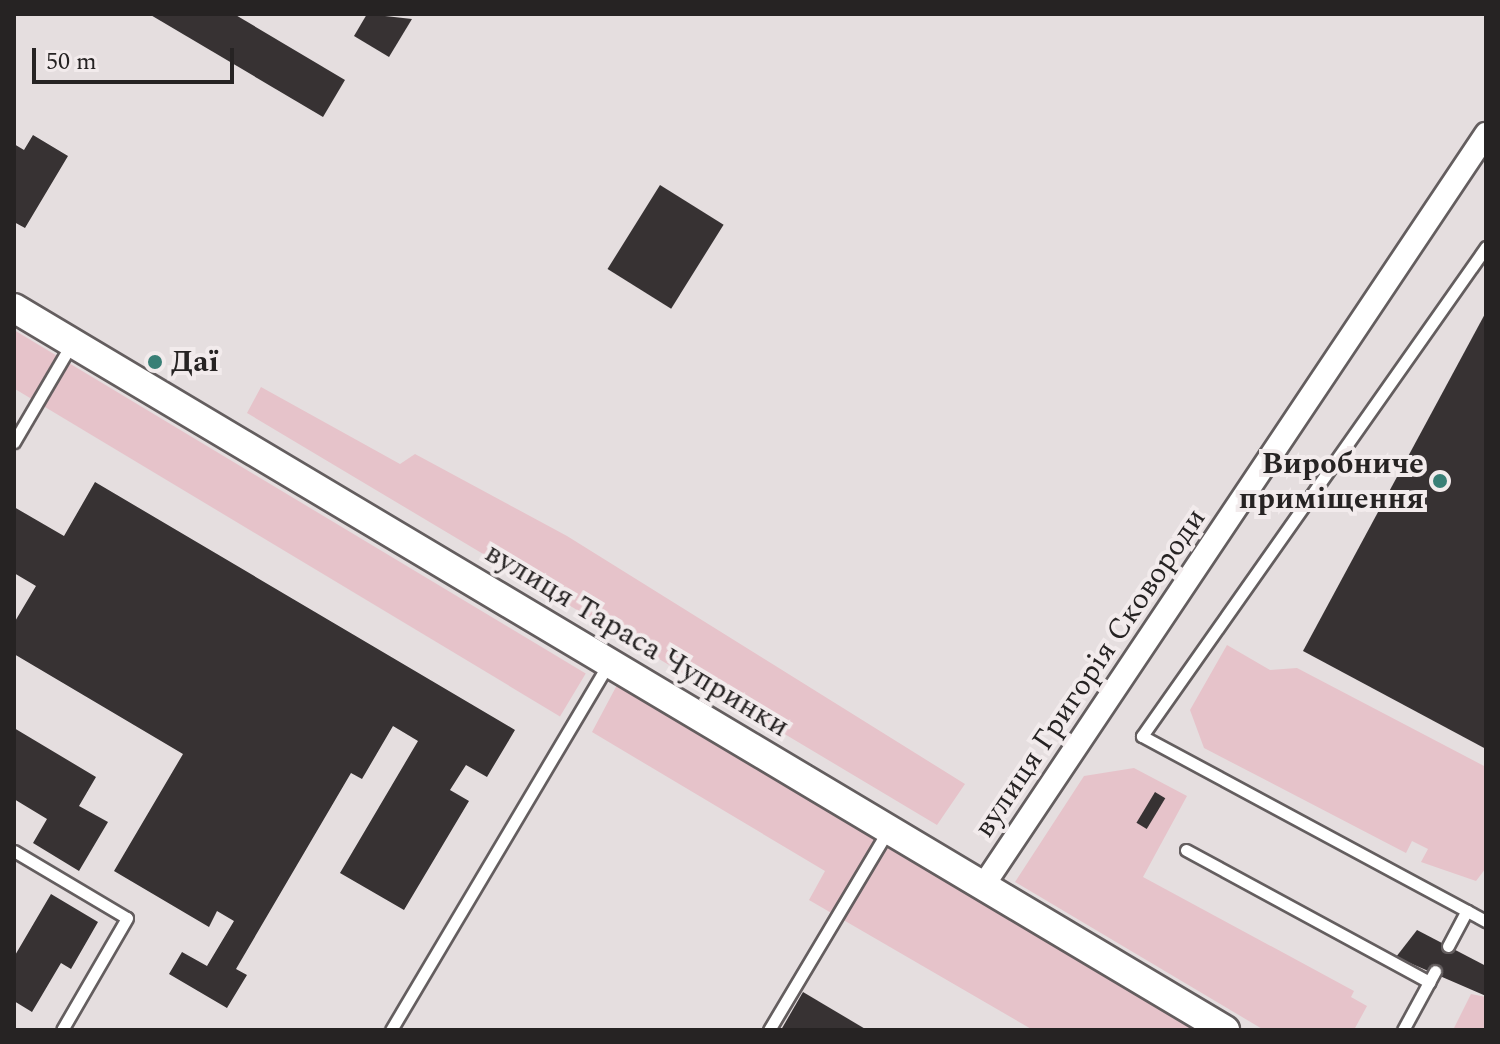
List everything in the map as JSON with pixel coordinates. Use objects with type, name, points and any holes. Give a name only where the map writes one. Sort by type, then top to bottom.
[{"type":"street","name":"вулиця Григорія Сковороди","points":[[983,886],[1486,134]]},
{"type":"street","name":"вулиця Тараса Чупринки","points":[[14,308],[1225,1030]]},
{"type":"lane","points":[[1486,247],[1142,736],[1486,921]]},
{"type":"lane","points":[[14,442],[72,343]]},
{"type":"lane","points":[[391,1030],[609,663]]},
{"type":"lane","points":[[769,1030],[888,829]]},
{"type":"lane","points":[[1186,850],[1432,976],[1403,1030]]},
{"type":"lane","points":[[14,851],[127,918],[62,1030]]},
{"type":"lane","points":[[1448,946],[1467,911]]},
{"type":"shaded area","points":[[14,330],[586,674],[560,716],[14,388]]},
{"type":"shaded area","points":[[261,387],[400,464],[415,454],[567,536],[965,784],[937,825],[247,413]]},
{"type":"shaded area","points":[[1227,645],[1270,670],[1297,668],[1486,767],[1486,868],[1476,881],[1421,862],[1428,849],[1412,841],[1406,853],[1204,748],[1190,710]]},
{"type":"shaded area","points":[[617,685],[1198,1030],[1033,1030],[809,900],[825,871],[592,732]]},
{"type":"shaded area","points":[[1134,768],[1187,796],[1143,877],[1354,991],[1351,997],[1367,1006],[1354,1030],[1264,1030],[1015,882],[1084,776]]},
{"type":"shaded area","points":[[1471,994],[1486,997],[1486,1030],[1453,1030]]},
{"type":"building","points":[[149,14],[234,14],[345,80],[323,117]]},
{"type":"building","points":[[367,14],[412,19],[389,57],[354,36]]},
{"type":"building","points":[[33,135],[68,156],[25,228],[14,222],[14,144],[24,150]]},
{"type":"building","points":[[660,185],[724,225],[671,309],[608,269]]},
{"type":"building","name":"Виробниче приміщення","points":[[1486,312],[1486,749],[1303,651]]},
{"type":"building","points":[[95,482],[515,730],[487,777],[466,765],[450,790],[469,801],[404,910],[340,873],[418,741],[393,726],[362,779],[351,773],[236,969],[247,975],[227,1008],[169,974],[182,952],[207,966],[234,921],[217,911],[209,927],[114,871],[183,754],[14,654],[14,623],[36,586],[14,573],[14,507],[64,536]]},
{"type":"building","points":[[14,728],[96,777],[79,806],[108,822],[79,871],[33,843],[47,819],[14,799]]},
{"type":"building","points":[[1155,792],[1165,798],[1147,829],[1136,823]]},
{"type":"building","points":[[51,894],[98,922],[71,969],[61,963],[32,1012],[14,1001],[14,957]]},
{"type":"building","points":[[1417,930],[1486,966],[1486,996],[1396,957]]},
{"type":"building","points":[[803,992],[867,1030],[781,1030]]},
{"type":"place","name":"Даї","points":[[155,362]]},
{"type":"place","name":"Виробниче приміщення","points":[[1440,481]]}]
